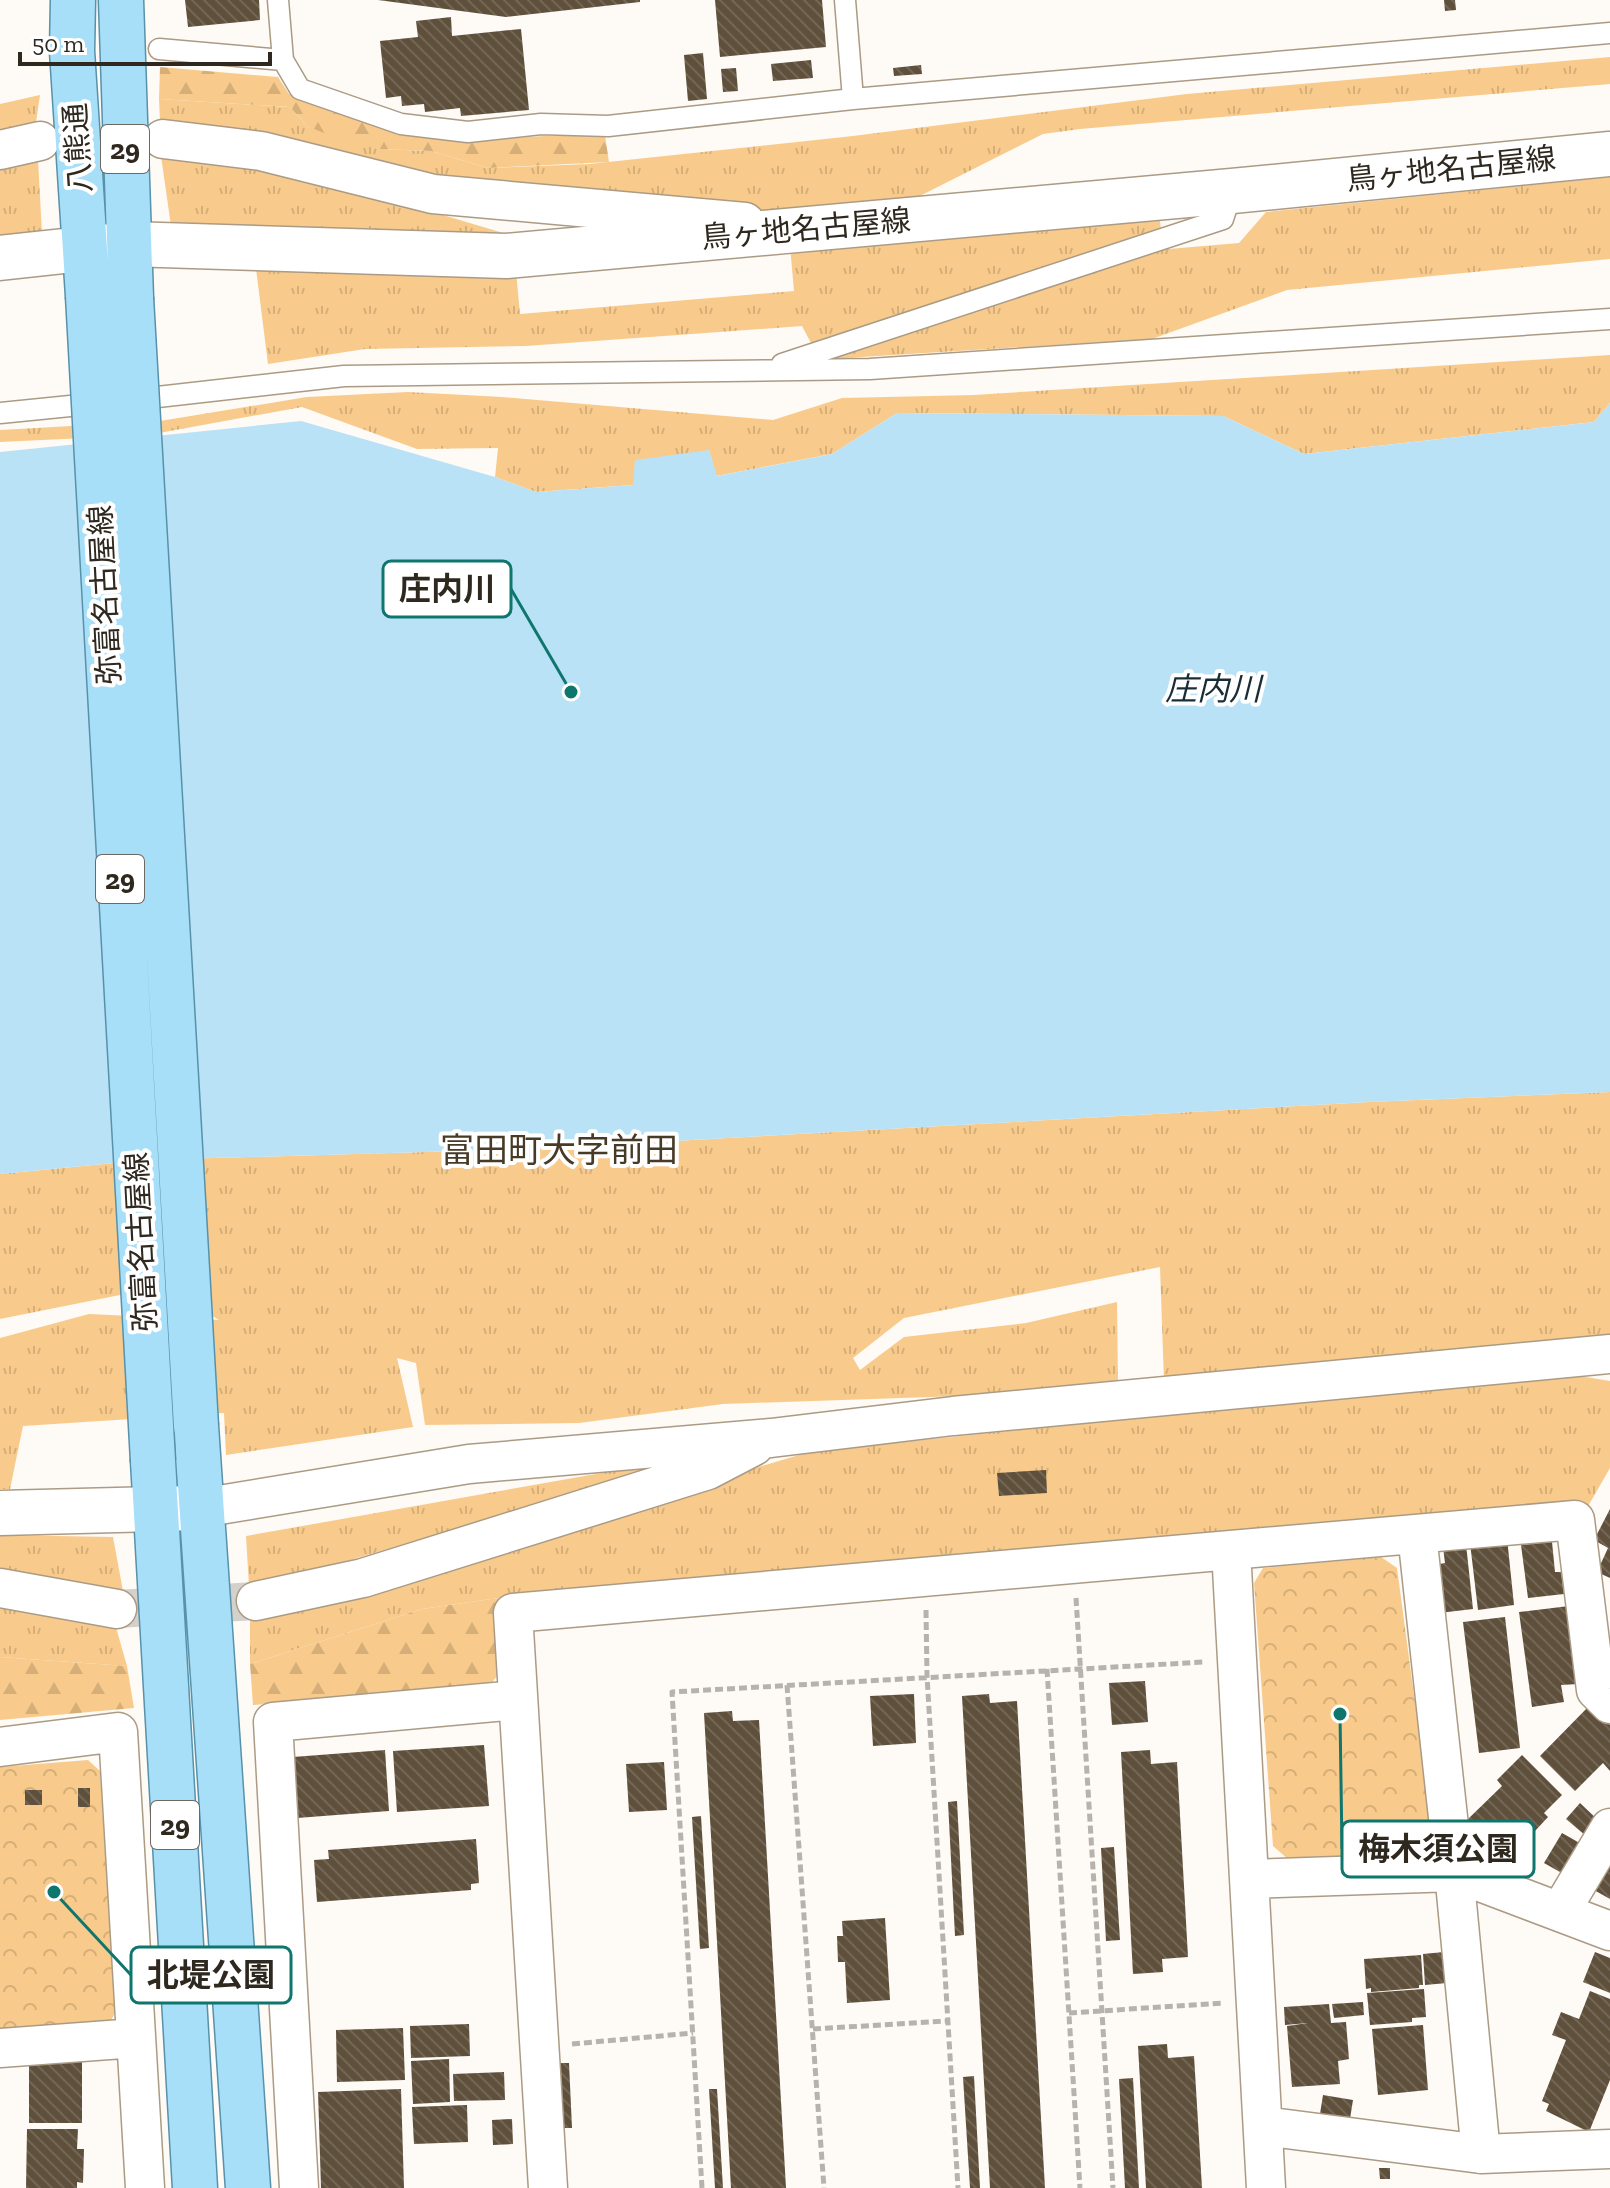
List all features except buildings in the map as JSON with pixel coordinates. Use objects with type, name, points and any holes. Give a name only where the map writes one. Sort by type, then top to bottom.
[{"type":"main road","name":"八熊通","points":[[73,0],[72,51],[88,296]]},
{"type":"main road","name":"八熊通","points":[[121,0],[131,298]]},
{"type":"main road","name":"鳥ヶ地名古屋線","points":[[0,258],[129,244],[506,256],[1610,154]]},
{"type":"main road","name":"弥富名古屋線","points":[[88,296],[195,2188]]},
{"type":"main road","name":"弥富名古屋線","points":[[131,298],[201,1508]]},
{"type":"main road","points":[[0,1513],[201,1508]]},
{"type":"main road","name":"29","points":[[201,1508],[248,2188]]},
{"type":"street","points":[[163,139],[261,151],[433,194],[819,228]]},
{"type":"street","points":[[0,150],[40,141]]},
{"type":"street","points":[[201,1508],[469,1464],[771,1438],[953,1416],[1609,1355]]},
{"type":"street","points":[[256,1601],[363,1578],[693,1475],[771,1438]]},
{"type":"street","points":[[548,2188],[513,1613],[1575,1520],[1596,1690],[1610,1704]]},
{"type":"street","points":[[1417,1534],[1481,2154]]},
{"type":"street","points":[[1231,1550],[1266,2188]]},
{"type":"street","points":[[0,1588],[117,1609]]},
{"type":"street","points":[[299,2188],[273,1722],[517,1700]]},
{"type":"street","points":[[0,1747],[118,1732],[145,2188]]},
{"type":"street","points":[[1560,1912],[1610,1828]]},
{"type":"street","points":[[1249,1879],[1454,1872],[1610,1931]]},
{"type":"street","points":[[0,2048],[136,2038]]},
{"type":"street","points":[[1263,2126],[1481,2154],[1610,2149]]},
{"type":"lane","points":[[278,0],[283,60],[300,89],[401,124],[468,132],[541,124],[608,126],[853,99],[1610,33]]},
{"type":"lane","points":[[845,0],[853,99]]},
{"type":"lane","points":[[159,49],[283,60]]},
{"type":"lane","points":[[760,372],[1223,219],[1232,191]]},
{"type":"lane","points":[[0,413],[344,376],[870,369],[1610,319]]},
{"type":"path","points":[[1074,1564],[1113,2188]]},
{"type":"path","points":[[925,1577],[927,1676],[958,2188]]},
{"type":"path","points":[[702,2188],[672,1692],[1237,1660]]},
{"type":"path","points":[[1047,1669],[1080,2188]]},
{"type":"path","points":[[787,1685],[824,2188]]},
{"type":"path","points":[[1069,2013],[1256,2001]]},
{"type":"path","points":[[813,2029],[948,2021]]},
{"type":"path","points":[[539,2047],[693,2033]]},
{"type":"green space","points":[[1610,57],[1610,84],[1043,134],[896,208],[803,216],[442,182],[160,121],[159,99],[290,107],[307,126],[378,149],[431,151],[488,168],[589,164],[853,136],[1187,94]]},
{"type":"green space","points":[[160,67],[278,77],[289,94],[399,132],[468,141],[605,135],[609,162],[488,168],[431,151],[378,149],[341,140],[307,126],[290,107],[159,99]]},
{"type":"green space","points":[[40,95],[36,122],[0,131],[0,104]]},
{"type":"green space","points":[[161,156],[300,178],[391,200],[526,240],[171,226]]},
{"type":"green space","points":[[38,159],[42,234],[0,239],[0,168]]},
{"type":"green space","points":[[1610,177],[1610,259],[1287,290],[1152,339],[829,359],[1157,250],[1239,243],[1266,212]]},
{"type":"green space","points":[[1160,221],[1161,230],[812,345],[802,326],[526,346],[365,349],[268,364],[255,261],[516,271],[520,314],[794,291],[790,246]]},
{"type":"green space","points":[[1610,355],[1610,403],[1594,422],[1304,454],[1223,416],[897,413],[832,454],[716,476],[709,450],[633,485],[536,492],[495,477],[498,448],[417,449],[302,407],[148,435],[0,442],[0,430],[160,421],[307,397],[408,392],[773,420],[842,398],[974,395]]},
{"type":"green space","points":[[1610,1092],[1610,1344],[1164,1381],[1160,1267],[904,1318],[853,1358],[860,1370],[904,1337],[1026,1323],[1117,1302],[1118,1384],[990,1395],[723,1404],[579,1423],[425,1425],[416,1363],[397,1358],[413,1427],[226,1455],[224,1413],[23,1426],[10,1489],[0,1489],[0,1338],[89,1314],[219,1320],[165,1286],[0,1319],[0,1174],[145,1160],[531,1149],[1369,1102]]},
{"type":"green space","points":[[1562,1373],[1610,1381],[1610,1468],[1587,1508],[498,1598],[422,1609],[250,1664],[250,1618],[809,1452]]},
{"type":"green space","points":[[709,1454],[330,1566],[249,1586],[246,1536]]},
{"type":"green space","points":[[0,1535],[113,1537],[123,1591],[0,1570]]},
{"type":"green space","points":[[1381,1557],[1397,1568],[1434,1845],[1422,1859],[1289,1860],[1273,1846],[1254,1583],[1263,1568]]},
{"type":"green space","points":[[498,1598],[504,1667],[490,1685],[253,1705],[250,1664],[422,1609]]},
{"type":"green space","points":[[0,1604],[115,1624],[127,1666],[0,1657]]},
{"type":"green space","points":[[0,1657],[127,1666],[134,1708],[0,1720]]},
{"type":"green space","points":[[88,1760],[100,1771],[115,2013],[108,2026],[0,2034],[0,1767]]},
{"type":"water","points":[[1610,403],[1610,1092],[1369,1102],[531,1149],[145,1160],[0,1174],[0,452],[301,421],[495,477],[536,492],[633,485],[635,460],[709,450],[717,476],[832,454],[897,413],[1223,416],[1304,454],[1594,422]]},
{"type":"tunnel","points":[[117,1609],[256,1601]]},
{"type":"place","name":"庄内川","points":[[571,692]]},
{"type":"place","name":"梅木須公園","points":[[1340,1714]]},
{"type":"place","name":"北堤公園","points":[[54,1892]]},
{"type":"district","name":"富田町大字前田","points":[[559,1150]]}]
